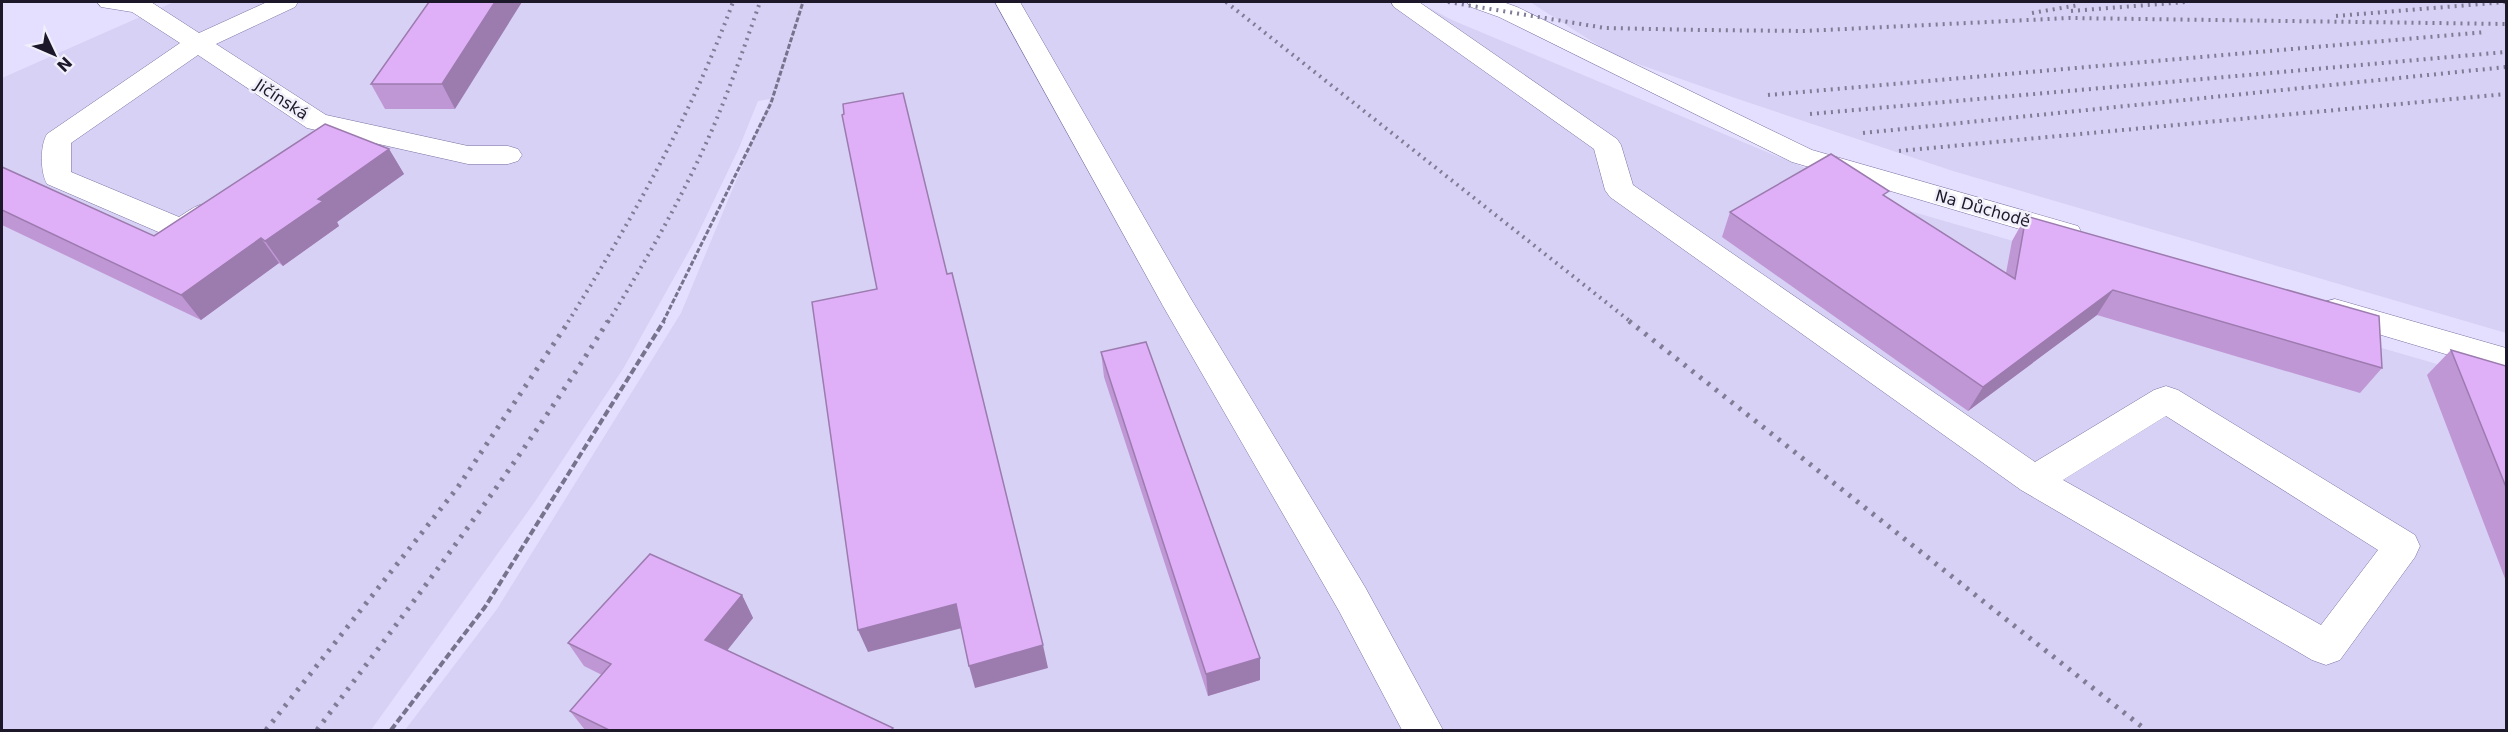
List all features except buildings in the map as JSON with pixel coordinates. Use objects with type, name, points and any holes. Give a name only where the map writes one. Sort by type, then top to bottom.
[{"type":"street","name":"Jičínská","points":[[110,2],[139,5],[317,122],[468,155],[508,155]]},
{"type":"street","points":[[229,198],[181,230],[57,177],[57,140],[198,44],[286,2]]},
{"type":"street","points":[[1007,2],[1179,306],[1352,599],[1423,730]]},
{"type":"street","points":[[1403,2],[1607,146],[1620,190],[2034,480],[2326,648],[2402,546],[2166,399],[2034,480]]},
{"type":"street","name":"Na Důchodě","points":[[1480,2],[1508,12],[1802,156],[2097,242]]},
{"type":"street","points":[[307,146],[336,126]]},
{"type":"street","points":[[2313,304],[2506,360]]},
{"type":"path","points":[[391,730],[485,607],[661,327],[771,103],[803,2]]},
{"type":"shaded area","points":[[174,2],[1418,2],[1452,20],[1903,209],[2506,384],[2506,730],[405,730],[497,609],[681,313],[770,99],[758,101],[739,148],[694,242],[623,369],[534,503],[371,730],[2,730],[2,78]]},
{"type":"shaded area","points":[[1530,2],[2506,2],[2506,333],[1953,171],[1735,98],[1615,56]]},
{"type":"railway","points":[[568,322],[659,166],[698,86],[733,2]]},
{"type":"railway","points":[[608,322],[663,228],[701,155],[725,98],[760,2]]},
{"type":"railway","points":[[1226,2],[1631,322]]},
{"type":"railway","points":[[1448,2],[1605,28],[1701,30],[1804,31],[2069,18],[2506,24]]},
{"type":"railway","points":[[2071,11],[2186,2]]},
{"type":"railway","points":[[2336,16],[2506,2]]},
{"type":"railway","points":[[2032,13],[2079,5]]},
{"type":"railway","points":[[1768,95],[2486,32]]},
{"type":"railway","points":[[1810,114],[2506,52]]},
{"type":"railway","points":[[1863,133],[2506,67]]},
{"type":"railway","points":[[1899,151],[2506,94]]},
{"type":"railway","points":[[266,730],[458,487],[569,321]]},
{"type":"railway","points":[[317,730],[503,477],[608,321]]},
{"type":"railway","points":[[1629,321],[2146,730]]}]
